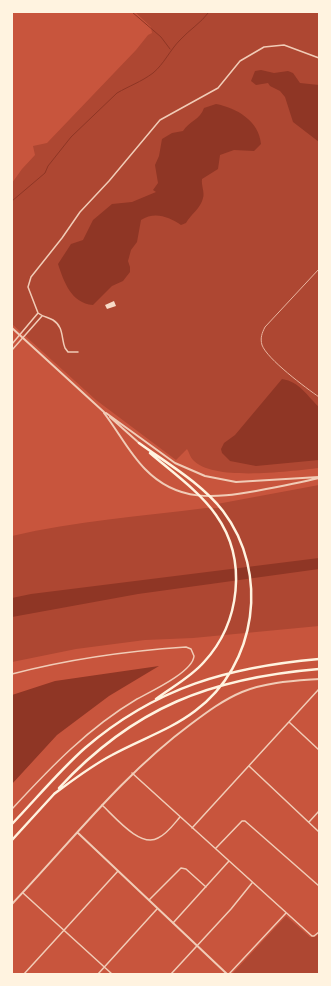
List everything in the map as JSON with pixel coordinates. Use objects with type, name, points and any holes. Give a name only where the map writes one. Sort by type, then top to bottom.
[{"type":"highway","points":[[54,794],[79,775],[106,758],[195,711],[216,691],[239,656],[247,637],[250,620],[251,582],[243,548],[234,526],[212,499],[139,443]]},
{"type":"highway","points":[[139,443],[204,500],[217,516],[226,532],[234,560],[236,587],[230,617],[220,641],[204,663],[188,677],[149,704]]},
{"type":"highway","points":[[12,824],[85,748],[121,720],[149,704],[186,686],[232,671],[271,664],[319,659]]},
{"type":"highway","points":[[12,840],[81,766],[108,742],[145,718],[172,703],[237,680],[263,675],[319,669]]},
{"type":"street","points":[[78,352],[68,352],[64,348],[63,334],[59,326],[52,319],[38,313],[28,287],[30,279],[80,212],[109,181],[157,123],[218,88],[240,61],[264,47],[284,45],[319,58]]},
{"type":"street","points":[[12,344],[38,313]]},
{"type":"street","points":[[12,350],[42,316]]},
{"type":"street","points":[[12,328],[139,443]]},
{"type":"street","points":[[104,412],[176,463],[205,476],[236,482],[319,478]]},
{"type":"street","points":[[104,412],[146,470],[162,483],[183,492],[197,496],[217,497],[319,478]]},
{"type":"street","points":[[12,674],[60,662],[128,652],[186,647],[193,652],[194,659],[173,679],[124,707],[80,740],[62,755],[12,809]]},
{"type":"street","points":[[12,904],[132,773],[154,752],[212,708],[231,697],[266,684],[319,679]]},
{"type":"street","points":[[192,828],[319,689]]},
{"type":"street","points":[[289,722],[319,750]]},
{"type":"street","points":[[249,766],[319,832]]},
{"type":"street","points":[[132,773],[286,913],[314,936],[319,932]]},
{"type":"street","points":[[102,805],[137,837],[144,840],[151,840],[163,835],[180,817]]},
{"type":"street","points":[[309,822],[319,811]]},
{"type":"street","points":[[216,848],[242,821],[245,820],[319,886]]},
{"type":"street","points":[[78,833],[228,974],[286,913]]},
{"type":"street","points":[[173,923],[229,861]]},
{"type":"street","points":[[149,900],[180,868],[186,869],[206,887]]},
{"type":"street","points":[[24,974],[118,871]]},
{"type":"street","points":[[171,974],[231,910],[253,882]]},
{"type":"street","points":[[23,893],[112,974]]},
{"type":"street","points":[[98,974],[158,908]]},
{"type":"shaded area","points":[[135,12],[319,12],[319,468],[272,473],[234,473],[217,471],[203,467],[193,460],[187,449],[176,460],[96,400],[12,324],[12,183],[35,155],[33,146],[47,143],[136,50],[148,35],[152,33],[151,27]]},
{"type":"shaded area","points":[[261,70],[274,73],[288,71],[293,73],[300,83],[319,85],[319,142],[293,122],[285,97],[280,91],[270,86],[268,83],[256,85],[251,81],[255,71]]},
{"type":"shaded area","points":[[216,104],[239,112],[246,117],[256,129],[261,144],[254,151],[234,150],[220,155],[218,169],[202,179],[204,194],[202,202],[186,223],[181,225],[162,216],[151,216],[141,220],[137,242],[131,250],[128,261],[130,272],[123,281],[112,286],[93,305],[79,300],[74,296],[66,284],[58,264],[71,244],[83,240],[93,220],[112,204],[132,202],[156,192],[153,190],[158,183],[155,165],[159,156],[162,139],[172,133],[183,131],[200,115],[204,108]]},
{"type":"shaded area","points":[[282,379],[298,386],[319,407],[319,460],[256,466],[230,461],[222,453],[221,449],[224,443],[235,435]]},
{"type":"shaded area","points":[[319,485],[319,626],[193,638],[145,640],[76,649],[12,662],[12,536],[60,526],[133,516],[206,508],[220,508],[217,504]]},
{"type":"shaded area","points":[[319,558],[319,569],[138,594],[12,617],[12,598],[31,594]]},
{"type":"shaded area","points":[[159,666],[109,696],[57,735],[12,784],[12,695],[55,681]]},
{"type":"shaded area","points":[[286,916],[310,937],[315,937],[319,934],[319,974],[232,974]]},
{"type":"building","points":[[114,301],[116,306],[107,309],[105,305]]},
{"type":"waterway","points":[[132,12],[161,37],[170,49]]},
{"type":"waterway","points":[[12,201],[45,173],[48,166],[71,137],[117,93],[153,73],[176,44],[209,12]]},
{"type":"railway","points":[[319,269],[265,327],[261,340],[265,351],[271,358],[319,397]]}]
